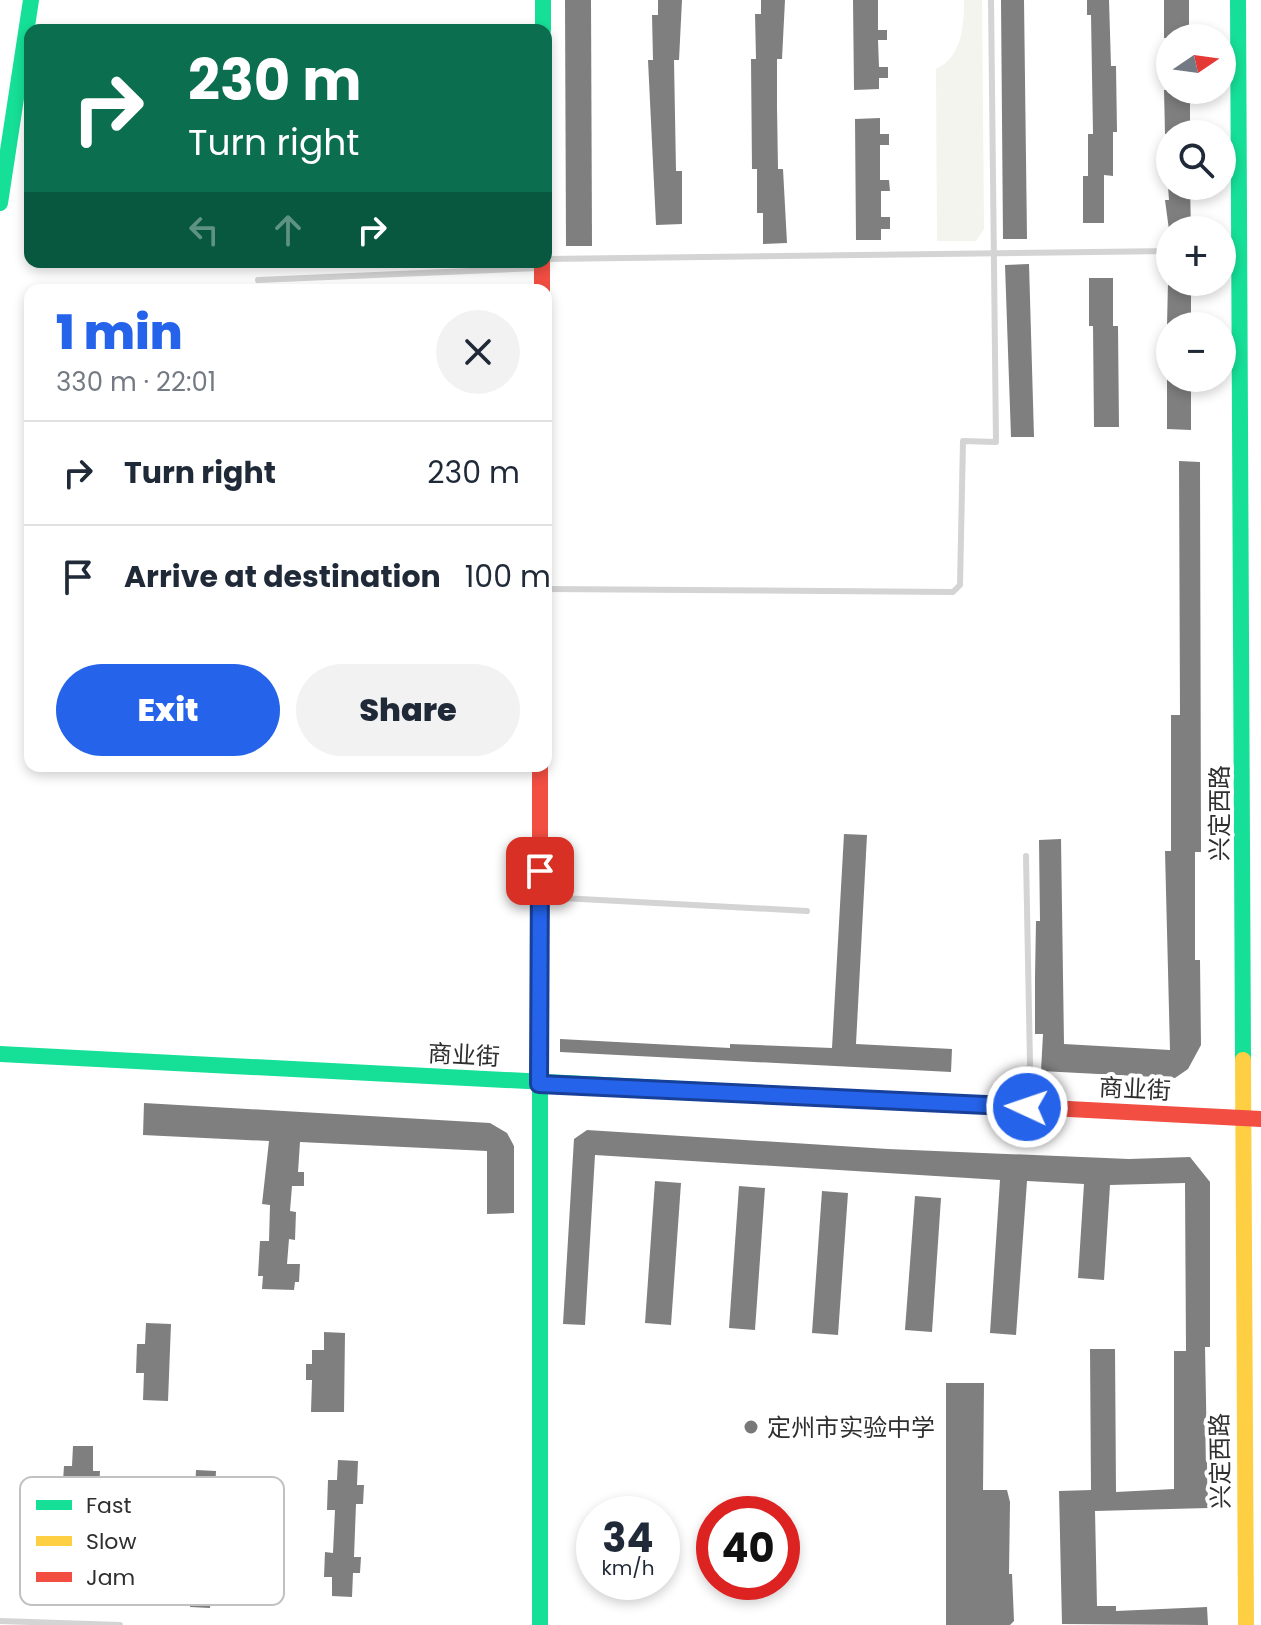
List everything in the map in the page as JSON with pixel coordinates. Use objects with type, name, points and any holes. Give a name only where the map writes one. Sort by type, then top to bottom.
[{"type":"street","points":[[27,24],[31,0]]},
{"type":"street","points":[[543,0],[543,24]]},
{"type":"street","name":"兴定西路","points":[[1238,0],[1252,1118],[1246,1625]]},
{"type":"street","points":[[0,203],[24,46]]},
{"type":"street","points":[[540,772],[540,1625]]},
{"type":"street","name":"商业街","points":[[0,1054],[539,1084],[1252,1118]]},
{"type":"lane","points":[[552,589],[953,592],[960,585],[963,441],[996,442],[991,0]]},
{"type":"lane","points":[[552,263],[1156,251]]},
{"type":"lane","points":[[258,280],[459,268]]},
{"type":"lane","points":[[1026,856],[1030,1064],[1027,1107]]},
{"type":"lane","points":[[540,897],[807,911]]},
{"type":"lane","points":[[0,1621],[120,1625]]},
{"type":"shaded area","points":[[964,0],[982,0],[984,229],[976,241],[937,241],[936,69],[951,57],[960,40]]},
{"type":"building","points":[[565,0],[591,0],[592,246],[566,246]]},
{"type":"building","points":[[658,0],[682,0],[679,60],[674,60],[676,171],[682,171],[682,224],[656,225],[648,60],[653,60],[652,15],[658,15]]},
{"type":"building","points":[[761,0],[785,0],[782,59],[777,59],[777,107],[778,169],[783,169],[787,243],[763,244],[763,213],[757,213],[757,169],[752,169],[751,59],[756,59],[755,14],[761,14]]},
{"type":"building","points":[[853,0],[878,0],[878,30],[887,30],[887,40],[878,40],[879,67],[888,67],[888,78],[879,78],[879,89],[854,90]]},
{"type":"building","points":[[1001,0],[1024,0],[1027,239],[1003,239]]},
{"type":"building","points":[[1087,0],[1109,0],[1111,66],[1116,66],[1117,132],[1113,132],[1113,176],[1104,175],[1104,223],[1083,223],[1083,176],[1088,176],[1088,134],[1093,134],[1091,15],[1087,15]]},
{"type":"building","points":[[1164,0],[1189,0],[1189,24],[1164,24]]},
{"type":"building","points":[[1164,104],[1190,104],[1190,120],[1165,120]]},
{"type":"building","points":[[880,118],[880,134],[889,134],[889,145],[880,145],[880,180],[889,180],[890,191],[881,191],[881,217],[890,217],[890,229],[881,229],[881,240],[856,240],[855,119]]},
{"type":"building","points":[[1165,200],[1190,200],[1191,216],[1167,216]]},
{"type":"building","points":[[1029,264],[1034,437],[1011,437],[1005,265]]},
{"type":"building","points":[[1089,278],[1113,278],[1113,326],[1118,326],[1119,427],[1094,427]]},
{"type":"building","points":[[1168,296],[1191,296],[1191,312],[1167,312]]},
{"type":"building","points":[[1167,392],[1191,392],[1191,430],[1167,429]]},
{"type":"building","points":[[1179,461],[1200,462],[1201,852],[1195,852],[1195,960],[1200,960],[1201,1045],[1188,1069],[1175,1078],[1041,1071],[1043,1034],[1035,1034],[1036,921],[1040,921],[1039,840],[1061,839],[1064,1044],[1170,1050],[1165,851],[1171,851],[1171,715],[1180,715]]},
{"type":"building","points":[[844,834],[867,835],[856,1044],[952,1049],[951,1072],[560,1052],[560,1039],[730,1048],[730,1044],[832,1048]]},
{"type":"building","points":[[144,1103],[490,1123],[507,1133],[514,1146],[514,1213],[487,1214],[487,1151],[300,1142],[298,1172],[304,1172],[304,1186],[292,1186],[290,1211],[296,1212],[295,1240],[289,1239],[287,1264],[300,1264],[299,1282],[295,1282],[294,1290],[262,1289],[263,1276],[258,1276],[260,1241],[269,1241],[270,1205],[262,1204],[269,1141],[143,1135]]},
{"type":"building","points":[[587,1130],[888,1149],[1129,1159],[1190,1157],[1210,1182],[1210,1347],[1205,1347],[1208,1508],[1095,1511],[1097,1606],[1116,1606],[1116,1611],[1207,1607],[1208,1625],[1062,1624],[1059,1491],[1091,1490],[1090,1349],[1115,1349],[1116,1492],[1174,1489],[1174,1351],[1186,1351],[1185,1183],[1110,1185],[1104,1280],[1078,1278],[1084,1184],[1027,1181],[1016,1335],[990,1333],[1000,1180],[595,1155],[585,1325],[563,1324],[574,1139]]},
{"type":"building","points":[[655,1181],[681,1183],[671,1325],[645,1323]]},
{"type":"building","points":[[739,1186],[765,1188],[755,1330],[729,1328]]},
{"type":"building","points":[[822,1191],[848,1193],[838,1335],[812,1333]]},
{"type":"building","points":[[915,1196],[941,1198],[932,1332],[905,1330]]},
{"type":"building","points":[[146,1323],[171,1324],[168,1401],[143,1400],[144,1373],[136,1373],[137,1344],[145,1344]]},
{"type":"building","points":[[324,1332],[345,1333],[344,1412],[311,1412],[312,1380],[306,1380],[306,1364],[312,1364],[312,1350],[324,1350]]},
{"type":"building","points":[[946,1383],[984,1383],[983,1490],[1007,1490],[1010,1502],[1009,1574],[1012,1574],[1014,1621],[1010,1625],[946,1625]]},
{"type":"building","points":[[73,1446],[93,1446],[93,1471],[100,1471],[100,1477],[63,1477],[64,1466],[72,1466]]},
{"type":"building","points":[[338,1460],[358,1461],[357,1485],[364,1485],[363,1504],[356,1504],[354,1557],[361,1557],[360,1573],[353,1573],[352,1597],[332,1596],[332,1577],[324,1577],[325,1552],[333,1553],[335,1510],[327,1510],[328,1480],[337,1480]]},
{"type":"building","points":[[196,1470],[216,1471],[216,1477],[196,1477]]},
{"type":"building","points":[[190,1605],[210,1605],[210,1608]]},
{"type":"traffic: fast","points":[[27,24],[31,0]]},
{"type":"traffic: fast","points":[[543,0],[543,24]]},
{"type":"traffic: fast","points":[[1238,0],[1243,1060]]},
{"type":"traffic: fast","points":[[0,203],[24,46]]},
{"type":"traffic: fast","points":[[540,1034],[540,1625]]},
{"type":"traffic: fast","points":[[0,1054],[877,1099]]},
{"type":"traffic: slow","points":[[1243,1060],[1246,1625]]},
{"type":"traffic: jam","points":[[542,268],[542,284]]},
{"type":"traffic: jam","points":[[540,772],[540,1034]]},
{"type":"traffic: jam","points":[[877,1099],[1261,1119]]},
{"type":"place","name":"定州市实验中学","points":[[751,1427]]},
{"type":"route","points":[[540,871],[539,1084],[1027,1107]]}]
